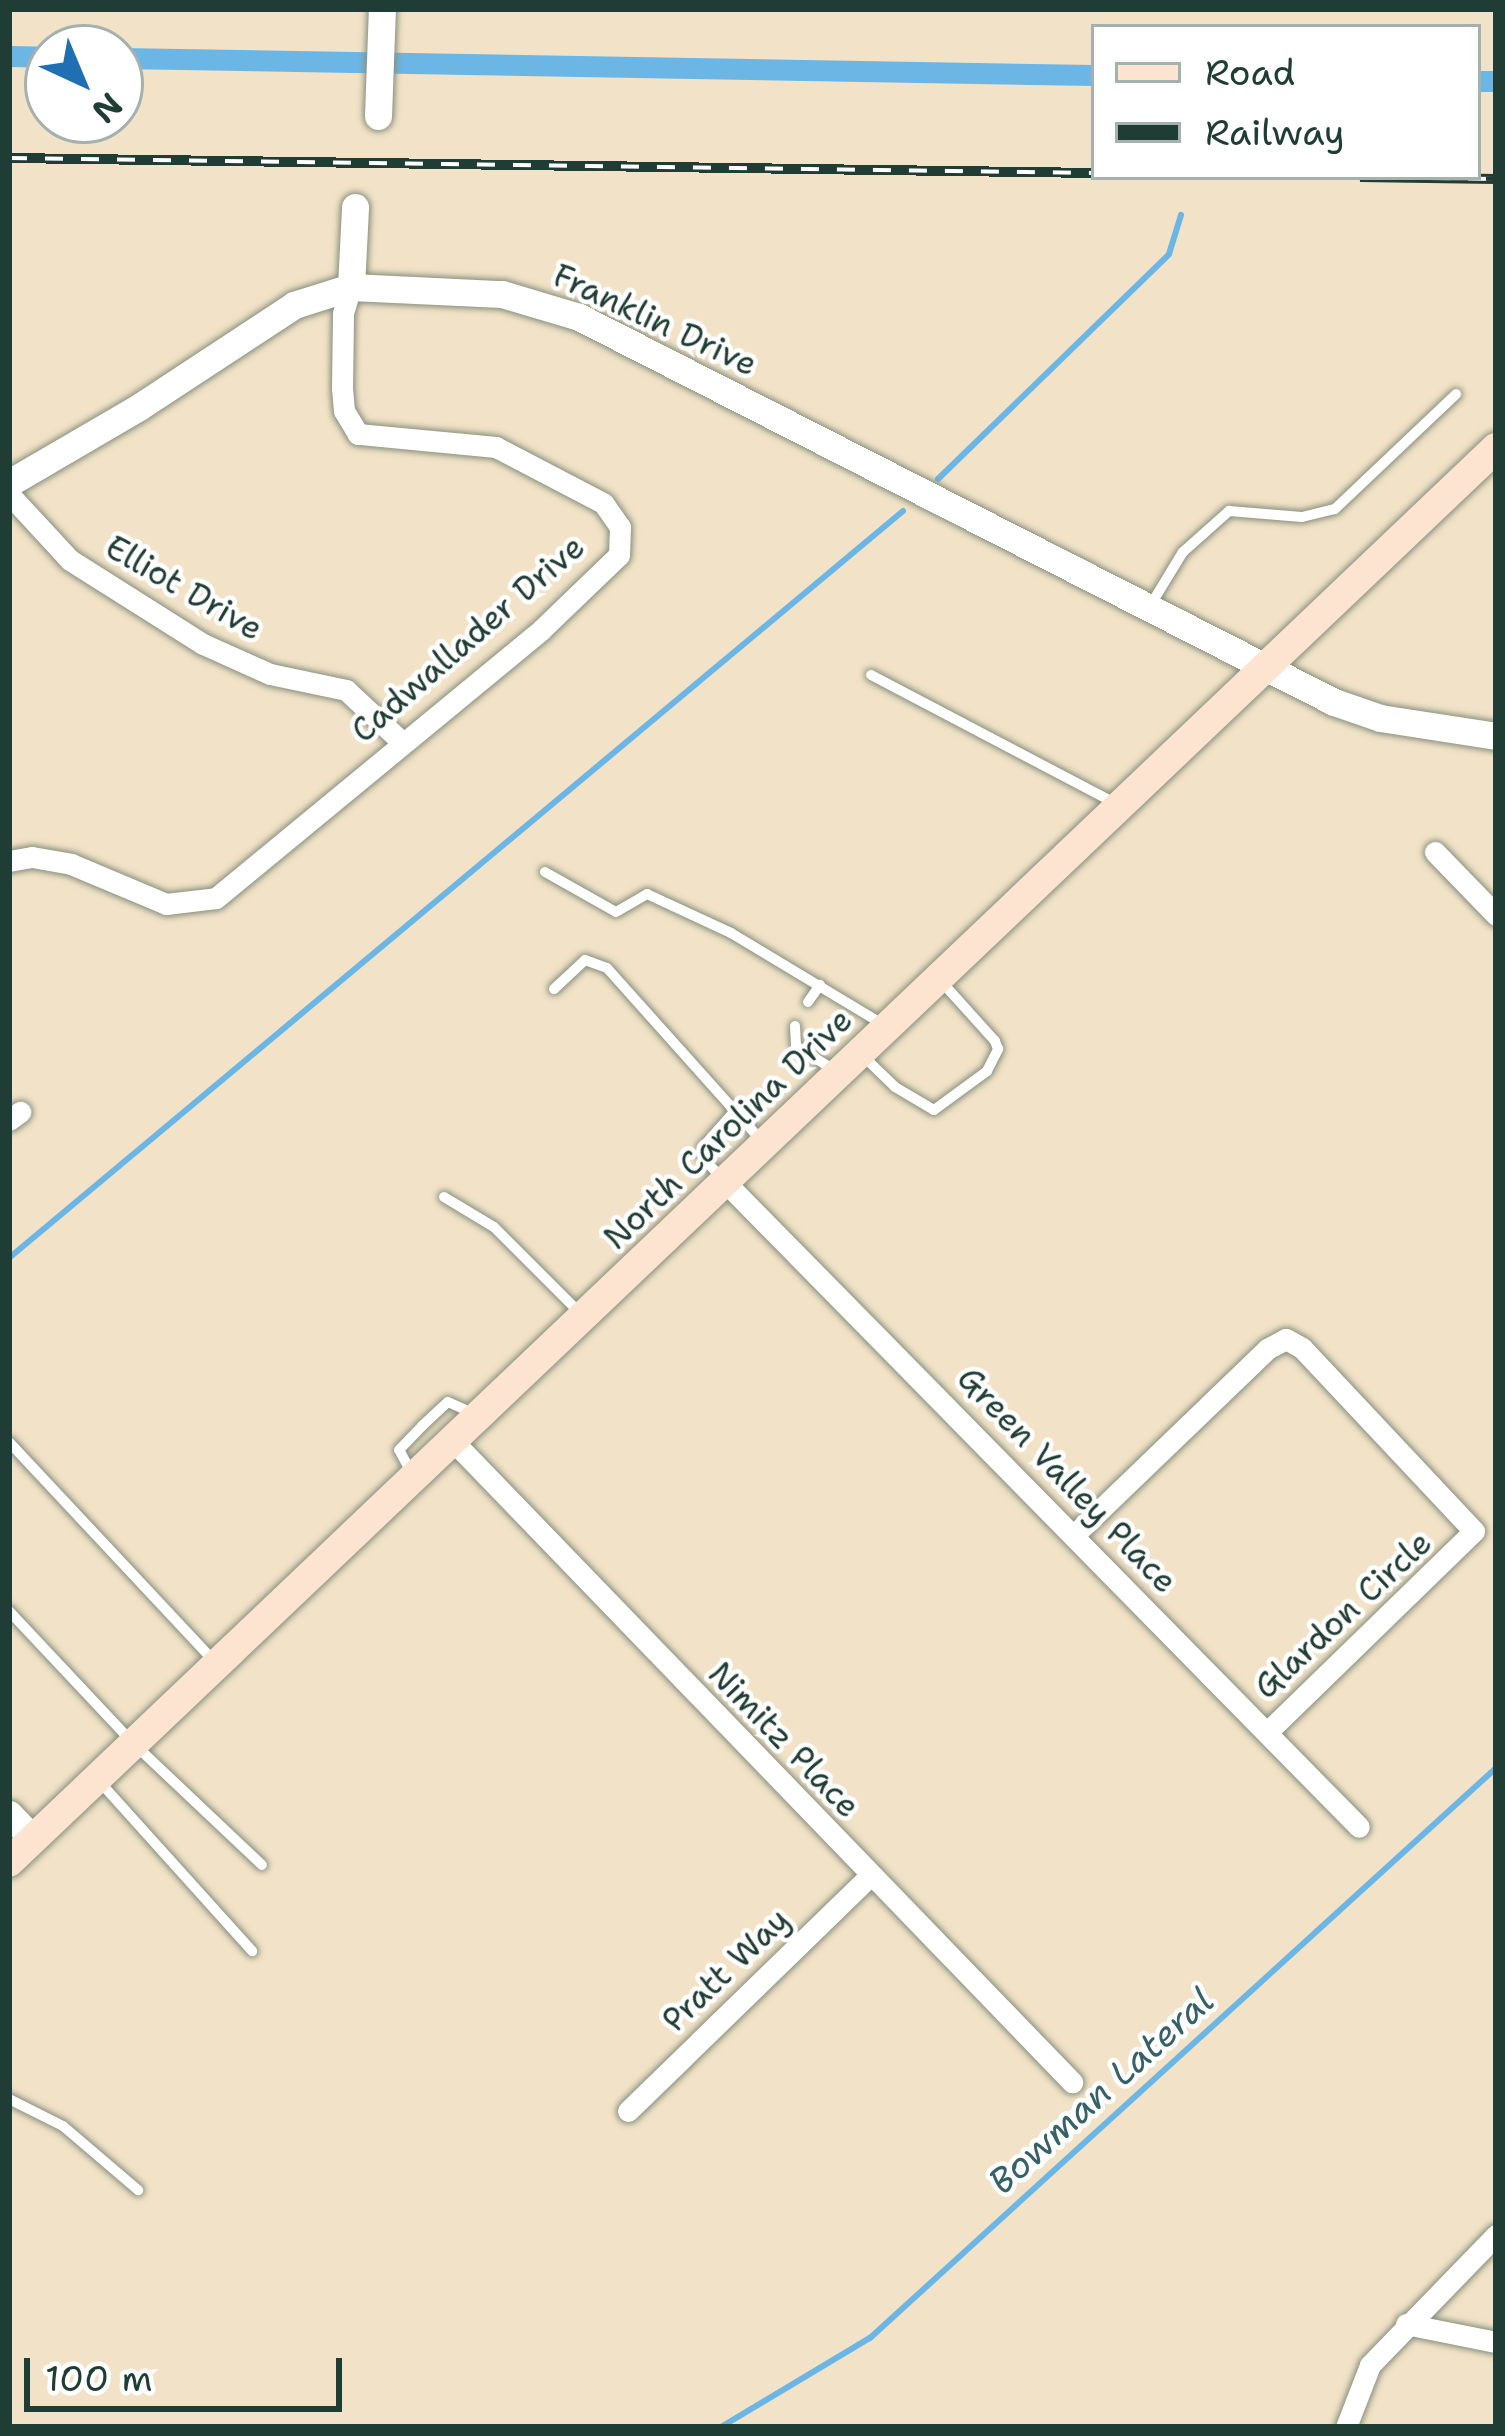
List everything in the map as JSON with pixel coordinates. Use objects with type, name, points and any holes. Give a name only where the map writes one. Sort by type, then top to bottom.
[{"type":"main road","name":"North Carolina Drive","points":[[9,1862],[1496,448]]},
{"type":"street","points":[[379,116],[382,9]]},
{"type":"street","name":"Cadwallader Drive","points":[[9,861],[48,858],[166,904],[202,903],[228,892],[608,570],[623,541],[614,514],[603,503],[496,447],[358,434],[344,411],[342,388],[343,314],[351,287],[355,207]]},
{"type":"street","name":"Franklin Drive","points":[[9,483],[140,407],[294,305],[351,287],[502,294],[579,317],[1262,667],[1380,718],[1496,736]]},
{"type":"street","name":"Elliot Drive","points":[[9,494],[70,560],[203,644],[270,674],[346,689],[403,743]]},
{"type":"street","points":[[1435,852],[1496,915]]},
{"type":"street","name":"Green Valley Place","points":[[725,1181],[1359,1827]]},
{"type":"street","name":"Glardon Circle","points":[[1075,1534],[1267,1349],[1286,1339],[1302,1348],[1474,1531],[1448,1562],[1267,1732]]},
{"type":"street","name":"Nimitz Place","points":[[452,1440],[869,1877],[1072,2082]]},
{"type":"street","points":[[9,1814],[33,1839]]},
{"type":"street","name":"Pratt Way","points":[[628,2111],[869,1877]]},
{"type":"street","points":[[1346,2427],[1370,2365],[1496,2236]]},
{"type":"street","points":[[1406,2324],[1496,2342]]},
{"type":"lane","points":[[1149,609],[1183,552],[1229,511],[1302,517],[1335,509],[1456,394]]},
{"type":"lane","points":[[871,675],[1118,805]]},
{"type":"lane","points":[[545,872],[616,912],[647,894],[731,933],[886,1027]]},
{"type":"lane","points":[[554,988],[585,960],[607,968],[763,1143]]},
{"type":"lane","points":[[795,1026],[796,1046],[848,1062],[934,1110],[987,1071],[998,1049],[938,978]]},
{"type":"lane","points":[[808,1002],[820,985]]},
{"type":"lane","points":[[725,1181],[704,1159],[702,1148],[734,1112]]},
{"type":"lane","points":[[444,1198],[468,1207],[494,1227],[583,1316]]},
{"type":"lane","points":[[414,1476],[399,1450],[422,1426],[448,1402],[478,1415]]},
{"type":"lane","points":[[9,1442],[218,1664]]},
{"type":"lane","points":[[9,1611],[134,1744],[262,1865]]},
{"type":"lane","points":[[97,1778],[252,1951]]},
{"type":"lane","points":[[9,2099],[62,2126],[138,2190]]},
{"type":"waterway","points":[[9,56],[24,56]]},
{"type":"waterway","points":[[144,58],[1091,75]]},
{"type":"waterway","points":[[1481,81],[1496,81]]},
{"type":"waterway","points":[[938,479],[1169,254],[1181,215]]},
{"type":"waterway","points":[[9,1258],[903,511]]},
{"type":"waterway","name":"Bowman Lateral","points":[[721,2427],[870,2338],[1496,1768]]},
{"type":"railway","points":[[9,158],[1091,173]]},
{"type":"railway","points":[[1481,179],[1496,179]]}]
